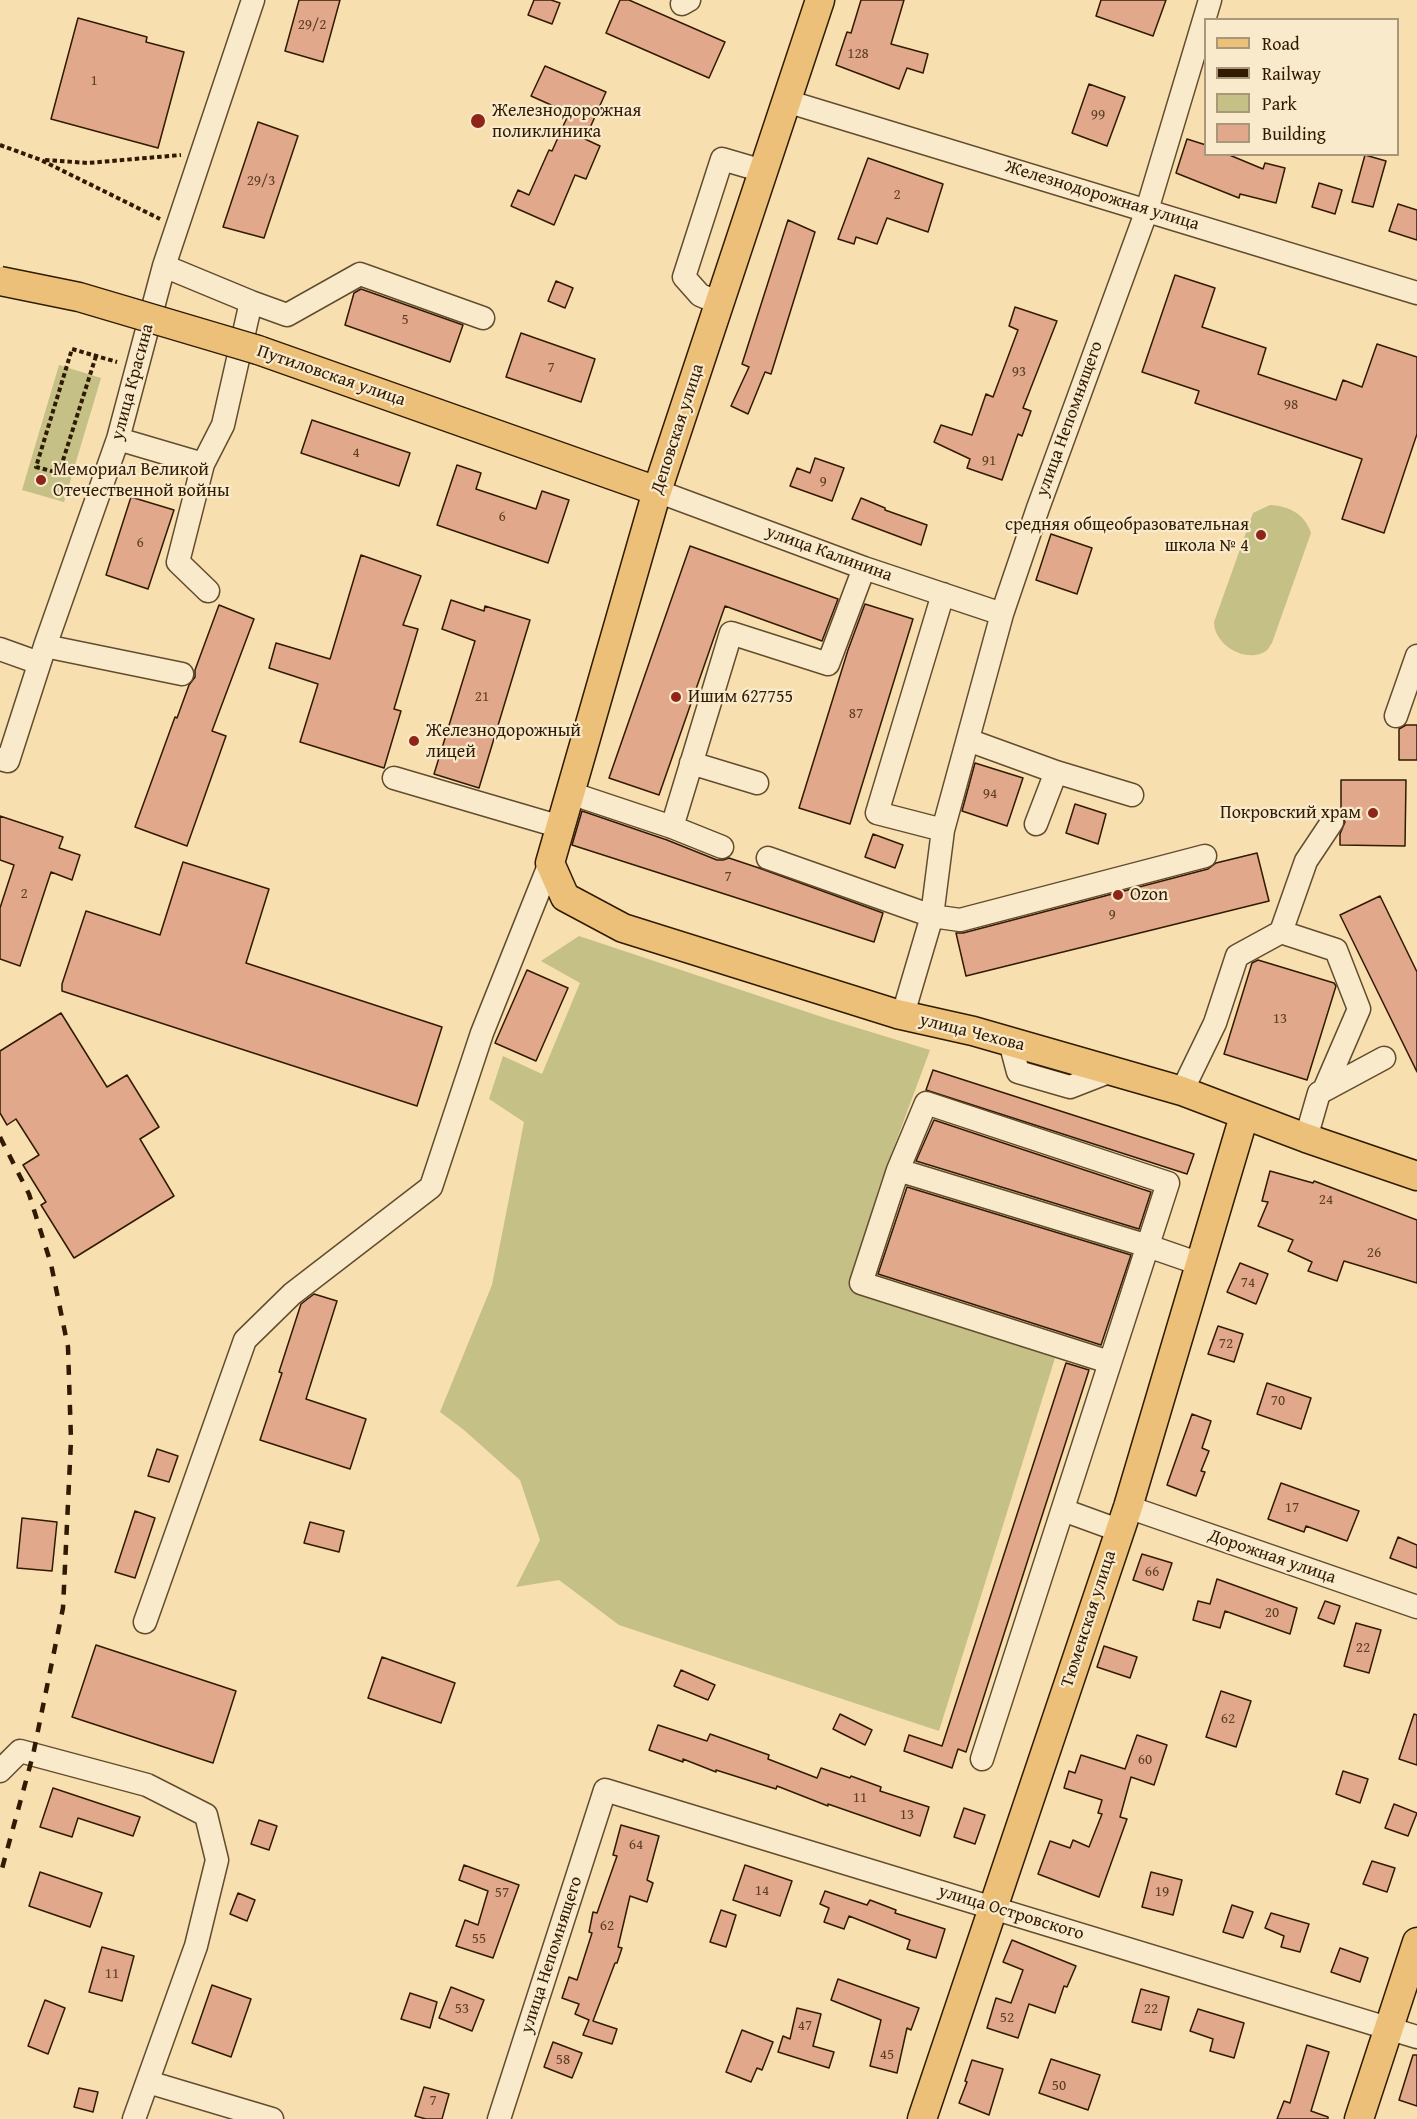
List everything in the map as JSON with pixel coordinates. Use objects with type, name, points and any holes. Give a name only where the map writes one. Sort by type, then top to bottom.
[{"type":"main road","name":"Деповская улица","points":[[550,863],[657,491],[820,0]]},
{"type":"main road","name":"Путиловская улица","points":[[0,281],[79,297],[258,350],[657,491]]},
{"type":"main road","name":"улица Чехова","points":[[550,863],[565,897],[623,928],[897,1014],[973,1031],[1182,1091],[1244,1116],[1417,1176]]},
{"type":"main road","name":"Тюменская улица","points":[[922,2119],[1123,1518],[1244,1116]]},
{"type":"main road","points":[[1359,2119],[1417,1942]]},
{"type":"street","name":"улица Красина","points":[[4,760],[118,439],[164,266],[253,0]]},
{"type":"street","name":"улица Непомнящего","points":[[1205,18],[1210,0]]},
{"type":"street","name":"улица Непомнящего","points":[[897,1014],[906,1004],[932,916],[943,830],[1002,614],[1038,508],[1147,210],[1204,20]]},
{"type":"street","name":"Железнодорожная улица","points":[[786,101],[1417,293]]},
{"type":"street","points":[[719,303],[700,295],[684,277],[722,159],[763,171]]},
{"type":"street","points":[[164,266],[286,315],[360,274],[483,318]]},
{"type":"street","points":[[208,591],[177,562],[203,464],[223,425],[251,302]]},
{"type":"street","points":[[118,439],[203,464]]},
{"type":"street","name":"улица Калинина","points":[[657,491],[864,568],[1002,614]]},
{"type":"street","points":[[672,827],[731,633],[828,664],[864,568]]},
{"type":"street","points":[[943,594],[877,813],[943,830]]},
{"type":"street","points":[[0,648],[182,674]]},
{"type":"street","points":[[1396,716],[1417,656]]},
{"type":"street","points":[[968,740],[1056,772],[1132,795]]},
{"type":"street","points":[[691,763],[757,783]]},
{"type":"street","points":[[1036,824],[1056,772]]},
{"type":"street","points":[[394,778],[561,827]]},
{"type":"street","points":[[570,793],[672,827],[722,847]]},
{"type":"street","points":[[1182,1091],[1215,1023],[1237,956],[1281,932],[1306,861],[1332,822]]},
{"type":"street","points":[[768,858],[932,916],[960,920],[1205,856]]},
{"type":"street","points":[[145,1622],[245,1340],[292,1294],[431,1187],[482,1033],[550,863]]},
{"type":"street","points":[[1281,932],[1336,950],[1359,1008],[1324,1090]]},
{"type":"street","points":[[1306,1138],[1319,1093],[1384,1058]]},
{"type":"street","points":[[982,1760],[1168,1183],[926,1102],[898,1170],[861,1283],[1109,1362]]},
{"type":"street","points":[[898,1170],[1200,1264]]},
{"type":"street","name":"Дорожная улица","points":[[1063,1510],[1123,1518],[1417,1607]]},
{"type":"street","points":[[0,1771],[20,1751],[147,1785],[206,1815],[217,1860],[196,1946],[134,2119]]},
{"type":"street","name":"улица Непомнящего","points":[[499,2119],[605,1790]]},
{"type":"street","name":"улица Островского","points":[[605,1790],[1417,2037]]},
{"type":"street","points":[[148,2082],[272,2119]]},
{"type":"path","points":[[41,160],[88,163],[184,155],[208,137]]},
{"type":"path","points":[[0,145],[41,160],[178,228]]},
{"type":"path","points":[[96,356],[59,473],[36,467],[72,350],[96,356],[138,367]]},
{"type":"green space","points":[[59,365],[101,378],[64,502],[22,490]]},
{"type":"green space","points":[[1270,505],[1284,507],[1295,512],[1305,521],[1311,533],[1272,643],[1266,651],[1258,654],[1241,654],[1225,645],[1219,638],[1214,622],[1253,513]]},
{"type":"green space","points":[[579,936],[825,1018],[930,1050],[878,1190],[851,1289],[1055,1358],[939,1731],[619,1625],[559,1580],[516,1587],[540,1540],[520,1480],[464,1430],[440,1412],[492,1285],[524,1122],[489,1099],[503,1056],[542,1074],[580,983],[541,961]]},
{"type":"building","points":[[299,0],[340,0],[323,62],[285,51]]},
{"type":"building","points":[[534,0],[551,0],[560,3],[552,24],[528,15]]},
{"type":"building","points":[[620,0],[629,0],[725,42],[709,78],[606,33]]},
{"type":"building","points":[[861,0],[904,0],[891,44],[928,54],[923,73],[907,68],[899,89],[836,65],[847,32],[851,33]]},
{"type":"building","points":[[1101,0],[1166,0],[1153,36],[1096,16]]},
{"type":"building","points":[[78,18],[147,37],[146,42],[184,52],[158,148],[51,119]]},
{"type":"building","points":[[545,66],[606,92],[585,139],[600,146],[586,179],[575,175],[554,225],[511,206],[518,190],[529,195],[569,113],[531,96]]},
{"type":"building","points":[[1089,84],[1125,97],[1107,146],[1072,133]]},
{"type":"building","points":[[258,122],[298,136],[264,238],[223,227]]},
{"type":"building","points":[[1187,139],[1204,144],[1204,156],[1232,156],[1263,169],[1265,163],[1285,168],[1276,203],[1240,194],[1239,198],[1176,173]]},
{"type":"building","points":[[1365,156],[1386,161],[1373,207],[1352,202]]},
{"type":"building","points":[[868,158],[943,184],[928,232],[887,218],[877,244],[856,237],[854,244],[838,239]]},
{"type":"building","points":[[1319,183],[1342,190],[1335,214],[1312,207]]},
{"type":"building","points":[[1398,204],[1417,210],[1417,240],[1389,231]]},
{"type":"building","points":[[788,220],[815,232],[771,374],[765,372],[748,414],[731,406],[749,367],[742,364]]},
{"type":"building","points":[[1175,275],[1215,288],[1202,327],[1266,348],[1258,374],[1336,400],[1343,380],[1362,387],[1377,344],[1417,357],[1417,434],[1384,533],[1342,519],[1362,459],[1195,403],[1199,391],[1142,372]]},
{"type":"building","points":[[556,281],[573,288],[565,308],[548,301]]},
{"type":"building","points":[[361,289],[463,325],[450,362],[345,325],[354,293]]},
{"type":"building","points":[[1015,307],[1057,321],[1023,408],[1031,411],[1022,436],[1018,434],[1002,480],[967,468],[970,459],[934,442],[941,425],[972,435],[986,394],[993,397],[1018,330],[1009,326]]},
{"type":"building","points":[[521,333],[595,359],[581,402],[506,377]]},
{"type":"building","points":[[312,420],[410,453],[399,486],[301,453]]},
{"type":"building","points":[[815,458],[844,468],[832,501],[790,486],[797,468],[810,473]]},
{"type":"building","points":[[457,465],[481,473],[476,489],[536,509],[542,491],[569,500],[548,563],[437,525]]},
{"type":"building","points":[[131,497],[174,510],[148,589],[106,575]]},
{"type":"building","points":[[861,498],[885,510],[927,525],[921,545],[852,519]]},
{"type":"building","points":[[1051,534],[1092,548],[1077,594],[1036,580]]},
{"type":"building","points":[[690,546],[838,599],[822,641],[725,606],[659,795],[609,778]]},
{"type":"building","points":[[361,555],[421,576],[403,625],[418,629],[394,709],[401,711],[384,768],[300,742],[318,684],[269,668],[276,643],[330,659]]},
{"type":"building","points":[[451,600],[484,611],[485,606],[530,620],[479,788],[434,774],[475,641],[442,629]]},
{"type":"building","points":[[865,604],[913,619],[850,824],[799,808],[848,650]]},
{"type":"building","points":[[219,605],[254,619],[212,731],[226,736],[187,846],[135,827],[175,717],[177,718],[189,685],[195,677],[195,670]]},
{"type":"building","points":[[1406,725],[1417,725],[1417,760],[1399,760],[1399,729]]},
{"type":"building","points":[[975,763],[1023,778],[1007,826],[962,811]]},
{"type":"building","name":"Покровский храм","points":[[1341,780],[1406,780],[1405,846],[1340,845],[1340,834],[1345,822],[1341,812]]},
{"type":"building","points":[[1075,804],[1106,814],[1098,844],[1066,833]]},
{"type":"building","points":[[582,811],[717,860],[729,858],[883,913],[874,942],[572,845]]},
{"type":"building","points":[[0,816],[63,837],[59,848],[80,855],[72,880],[51,872],[20,966],[0,959],[0,908],[14,865],[0,860]]},
{"type":"building","points":[[873,834],[903,845],[895,868],[865,857]]},
{"type":"building","points":[[1257,853],[1269,901],[966,976],[956,933],[1208,869],[1216,863]]},
{"type":"building","points":[[183,862],[269,889],[246,963],[442,1027],[417,1106],[62,991],[62,984],[86,911],[160,935]]},
{"type":"building","points":[[1380,896],[1417,972],[1417,1072],[1340,915]]},
{"type":"building","points":[[1258,960],[1334,983],[1336,986],[1307,1080],[1224,1054],[1252,963]]},
{"type":"building","points":[[527,970],[568,988],[536,1061],[495,1043]]},
{"type":"building","points":[[61,1013],[107,1087],[127,1075],[159,1127],[140,1139],[174,1196],[74,1258],[41,1205],[46,1202],[23,1165],[39,1155],[16,1119],[7,1125],[0,1113],[0,1051]]},
{"type":"building","points":[[933,1070],[1194,1154],[1187,1174],[926,1090]]},
{"type":"building","points":[[934,1120],[1151,1192],[1139,1229],[916,1161]]},
{"type":"building","points":[[1270,1171],[1313,1183],[1314,1181],[1417,1220],[1417,1283],[1344,1261],[1337,1281],[1308,1271],[1312,1262],[1288,1251],[1293,1240],[1258,1226],[1268,1202],[1262,1201]]},
{"type":"building","points":[[907,1187],[1131,1255],[1101,1345],[878,1274]]},
{"type":"building","points":[[1240,1263],[1268,1274],[1256,1304],[1227,1292]]},
{"type":"building","points":[[314,1294],[337,1301],[306,1399],[366,1419],[350,1469],[260,1440],[301,1304]]},
{"type":"building","points":[[1218,1326],[1243,1334],[1234,1362],[1208,1354]]},
{"type":"building","points":[[1066,1363],[1089,1370],[966,1752],[958,1749],[952,1768],[904,1751],[909,1735],[942,1746]]},
{"type":"building","points":[[1267,1383],[1311,1398],[1301,1429],[1257,1414]]},
{"type":"building","points":[[1192,1414],[1211,1421],[1202,1448],[1209,1451],[1201,1471],[1205,1472],[1196,1496],[1167,1485]]},
{"type":"building","points":[[157,1449],[178,1456],[169,1482],[148,1476]]},
{"type":"building","points":[[1281,1483],[1359,1511],[1347,1541],[1306,1526],[1304,1532],[1268,1519]]},
{"type":"building","points":[[135,1511],[155,1518],[135,1578],[115,1572]]},
{"type":"building","points":[[22,1518],[57,1522],[52,1571],[17,1568]]},
{"type":"building","points":[[310,1522],[344,1531],[339,1552],[304,1543]]},
{"type":"building","points":[[1398,1537],[1417,1545],[1417,1568],[1390,1558]]},
{"type":"building","points":[[1142,1554],[1172,1563],[1163,1590],[1133,1580]]},
{"type":"building","points":[[1217,1579],[1297,1608],[1290,1634],[1225,1611],[1220,1628],[1193,1620],[1198,1601],[1210,1604]]},
{"type":"building","points":[[1325,1601],[1340,1606],[1334,1624],[1318,1618]]},
{"type":"building","points":[[1356,1623],[1381,1630],[1369,1673],[1344,1666]]},
{"type":"building","points":[[96,1645],[236,1691],[213,1763],[72,1717]]},
{"type":"building","points":[[1104,1646],[1137,1657],[1130,1678],[1097,1667]]},
{"type":"building","points":[[382,1657],[455,1683],[441,1723],[368,1698]]},
{"type":"building","points":[[681,1670],[715,1685],[708,1700],[674,1686]]},
{"type":"building","points":[[1221,1691],[1251,1701],[1236,1747],[1206,1737]]},
{"type":"building","points":[[840,1714],[872,1730],[865,1745],[833,1729]]},
{"type":"building","points":[[1414,1714],[1417,1715],[1417,1765],[1399,1759]]},
{"type":"building","points":[[658,1725],[707,1741],[710,1734],[769,1755],[768,1759],[817,1778],[821,1768],[850,1778],[851,1776],[881,1787],[880,1791],[929,1807],[920,1836],[828,1804],[828,1806],[777,1786],[776,1789],[649,1750]]},
{"type":"building","points":[[1137,1735],[1167,1745],[1154,1785],[1131,1777],[1120,1817],[1127,1819],[1099,1897],[1038,1874],[1050,1841],[1070,1848],[1073,1840],[1089,1847],[1102,1814],[1098,1813],[1102,1800],[1064,1788],[1069,1771],[1075,1773],[1081,1755],[1125,1769]]},
{"type":"building","points":[[1343,1771],[1368,1779],[1360,1803],[1336,1794]]},
{"type":"building","points":[[53,1788],[140,1817],[133,1836],[78,1818],[72,1837],[40,1827]]},
{"type":"building","points":[[1394,1804],[1417,1813],[1408,1836],[1385,1828]]},
{"type":"building","points":[[964,1808],[985,1815],[975,1844],[954,1837]]},
{"type":"building","points":[[259,1820],[277,1826],[269,1850],[251,1844]]},
{"type":"building","points":[[621,1825],[659,1836],[647,1880],[653,1883],[647,1902],[630,1896],[618,1947],[622,1948],[593,2021],[617,2029],[612,2044],[583,2035],[589,2020],[575,2014],[579,2004],[562,1998],[569,1977],[577,1980],[592,1933],[589,1932],[593,1912],[597,1913],[617,1856],[613,1855]]},
{"type":"building","points":[[1372,1861],[1395,1868],[1387,1892],[1363,1884]]},
{"type":"building","points":[[464,1865],[519,1885],[493,1958],[456,1946],[465,1920],[478,1925],[488,1891],[459,1880]]},
{"type":"building","points":[[745,1865],[792,1881],[780,1916],[733,1900]]},
{"type":"building","points":[[40,1872],[102,1893],[90,1927],[29,1906]]},
{"type":"building","points":[[1151,1872],[1182,1880],[1173,1915],[1142,1907]]},
{"type":"building","points":[[825,1891],[867,1905],[870,1900],[896,1910],[895,1913],[945,1929],[936,1958],[907,1949],[910,1940],[849,1916],[844,1929],[824,1922],[829,1908],[820,1904]]},
{"type":"building","points":[[238,1893],[255,1900],[247,1921],[230,1914]]},
{"type":"building","points":[[1232,1905],[1253,1912],[1243,1938],[1223,1932]]},
{"type":"building","points":[[721,1910],[736,1915],[726,1947],[710,1942]]},
{"type":"building","points":[[1271,1913],[1309,1924],[1300,1952],[1281,1947],[1284,1936],[1265,1928]]},
{"type":"building","points":[[1012,1940],[1076,1966],[1067,1987],[1064,1986],[1055,2013],[1029,2004],[1018,2038],[987,2028],[996,1998],[1011,2003],[1023,1970],[1003,1962]]},
{"type":"building","points":[[102,1947],[134,1956],[122,2001],[89,1992]]},
{"type":"building","points":[[1340,1948],[1368,1958],[1360,1982],[1331,1972]]},
{"type":"building","points":[[838,1979],[919,2008],[911,2030],[907,2028],[897,2073],[870,2066],[881,2020],[831,2000]]},
{"type":"building","points":[[212,1985],[251,1999],[231,2057],[192,2043]]},
{"type":"building","points":[[451,1987],[484,2000],[472,2031],[439,2018]]},
{"type":"building","points":[[1141,1989],[1169,1997],[1161,2030],[1132,2022]]},
{"type":"building","points":[[410,1993],[437,2002],[430,2028],[401,2019]]},
{"type":"building","points":[[45,2000],[65,2008],[48,2054],[28,2046]]},
{"type":"building","points":[[797,2008],[821,2014],[813,2046],[834,2052],[829,2068],[778,2052],[783,2036],[790,2039]]},
{"type":"building","points":[[1198,2009],[1244,2023],[1234,2058],[1210,2051],[1213,2039],[1190,2031]]},
{"type":"building","points":[[742,2030],[773,2042],[762,2070],[757,2068],[751,2082],[726,2072]]},
{"type":"building","points":[[553,2042],[582,2053],[572,2078],[544,2067]]},
{"type":"building","points":[[1307,2045],[1329,2052],[1311,2111],[1328,2117],[1328,2119],[1277,2119],[1284,2101],[1290,2103]]},
{"type":"building","points":[[1413,2055],[1417,2055],[1417,2106],[1399,2100]]},
{"type":"building","points":[[1051,2059],[1100,2075],[1088,2110],[1039,2093]]},
{"type":"building","points":[[972,2060],[1003,2069],[989,2115],[959,2103]]},
{"type":"building","points":[[424,2087],[449,2094],[442,2119],[415,2116]]},
{"type":"building","points":[[79,2088],[98,2092],[93,2112],[74,2107]]},
{"type":"railway","points":[[0,1137],[29,1194],[51,1264],[68,1347],[71,1440],[63,1608],[33,1755],[0,1876]]},
{"type":"place","name":"Железнодорожная поликлиника","points":[[478,121]]},
{"type":"place","name":"Мемориал Великой Отечественной войны","points":[[41,480]]},
{"type":"place","name":"средняя общеобразовательная школа № 4","points":[[1261,535]]},
{"type":"place","name":"Ишим 627755","points":[[676,697]]},
{"type":"place","name":"Железнодорожный лицей","points":[[414,741]]},
{"type":"place","name":"Покровский храм","points":[[1373,813]]},
{"type":"place","name":"Ozon","points":[[1118,895]]}]
